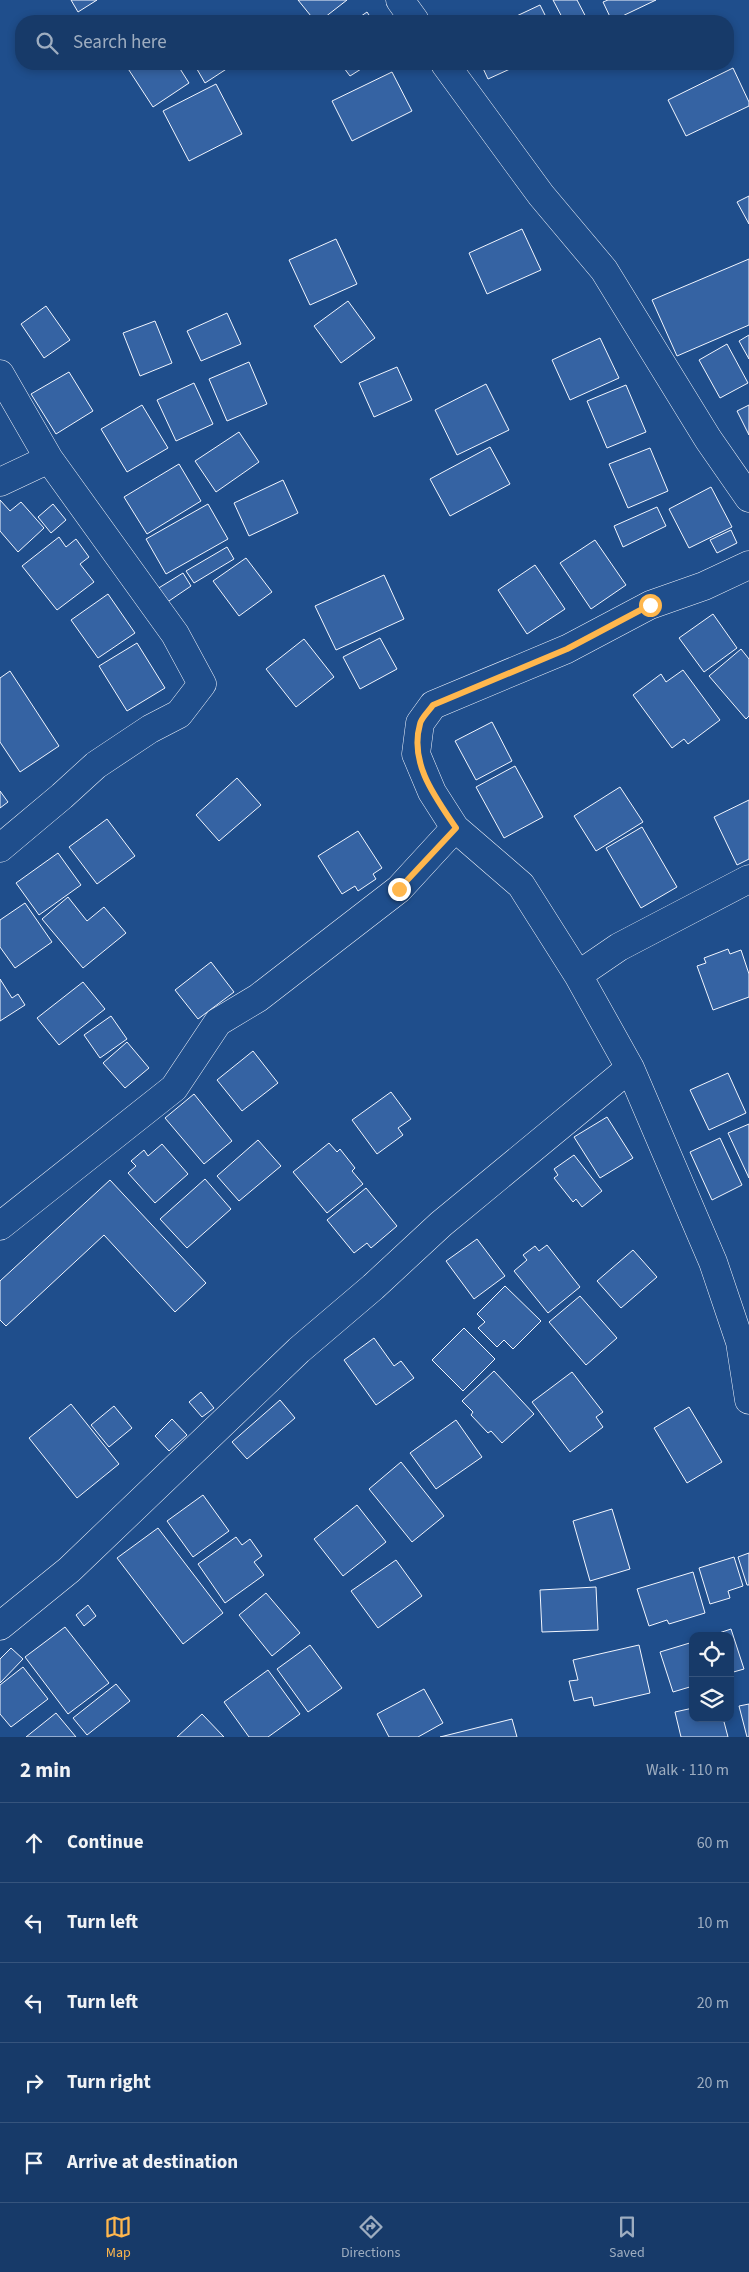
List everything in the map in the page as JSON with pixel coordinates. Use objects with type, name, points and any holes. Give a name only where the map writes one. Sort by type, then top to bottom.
[{"type":"street","points":[[400,0],[411,15]]},
{"type":"street","points":[[450,70],[541,195],[604,270],[708,439],[749,498]]},
{"type":"street","points":[[0,374],[49,459],[175,634],[202,684],[179,714],[150,729],[96,765],[0,848]]},
{"type":"street","points":[[0,482],[49,459]]},
{"type":"street","points":[[749,565],[704,586],[650,605],[567,649],[433,705],[420,723],[416,754],[432,792],[456,828],[521,885],[578,975],[630,1068],[713,1262],[740,1342],[749,1400]]},
{"type":"street","points":[[0,1226],[174,1088],[218,1022],[258,998],[399,889],[456,828]]},
{"type":"street","points":[[578,975],[619,946],[749,879]]},
{"type":"street","points":[[0,1626],[69,1570],[299,1350],[373,1287],[441,1224],[630,1068]]},
{"type":"building","points":[[71,0],[97,0],[78,12]]},
{"type":"building","points":[[298,0],[347,0],[328,15],[310,15]]},
{"type":"building","points":[[553,0],[577,0],[585,15],[561,15]]},
{"type":"building","points":[[608,0],[656,0],[625,15],[609,15],[603,2]]},
{"type":"building","points":[[540,5],[545,15],[519,15]]},
{"type":"building","points":[[129,70],[181,70],[189,83],[153,107]]},
{"type":"building","points":[[197,70],[225,70],[205,83]]},
{"type":"building","points":[[346,70],[360,70],[350,76]]},
{"type":"building","points":[[484,70],[508,70],[488,79]]},
{"type":"building","points":[[729,70],[734,70],[749,102],[749,106],[686,136],[668,100]]},
{"type":"building","points":[[392,72],[412,111],[352,141],[332,101]]},
{"type":"building","points":[[216,84],[242,134],[189,161],[163,111]]},
{"type":"building","points":[[749,196],[749,224],[737,202]]},
{"type":"building","points":[[522,229],[541,270],[487,294],[469,253]]},
{"type":"building","points":[[336,239],[357,284],[310,305],[289,260]]},
{"type":"building","points":[[749,259],[749,325],[677,356],[652,300]]},
{"type":"building","points":[[348,301],[375,338],[341,363],[314,326]]},
{"type":"building","points":[[46,306],[70,340],[44,358],[21,324]]},
{"type":"building","points":[[227,313],[241,344],[201,361],[187,331]]},
{"type":"building","points":[[155,321],[172,363],[140,376],[123,333]]},
{"type":"building","points":[[749,335],[749,359],[739,341]]},
{"type":"building","points":[[600,338],[619,378],[570,400],[552,360]]},
{"type":"building","points":[[727,344],[748,383],[720,398],[699,360]]},
{"type":"building","points":[[249,362],[267,404],[227,421],[209,379]]},
{"type":"building","points":[[397,367],[412,400],[374,417],[359,383]]},
{"type":"building","points":[[69,372],[93,411],[56,434],[31,394]]},
{"type":"building","points":[[194,383],[213,424],[176,441],[157,400]]},
{"type":"building","points":[[486,384],[509,430],[457,455],[435,410]]},
{"type":"building","points":[[626,385],[646,432],[607,448],[587,401]]},
{"type":"building","points":[[142,405],[168,448],[127,472],[101,429]]},
{"type":"building","points":[[749,405],[749,435],[737,411]]},
{"type":"building","points":[[239,432],[259,462],[216,492],[195,461]]},
{"type":"building","points":[[490,447],[510,484],[450,516],[430,479]]},
{"type":"building","points":[[650,448],[668,491],[628,508],[609,464]]},
{"type":"building","points":[[179,464],[201,501],[147,534],[124,497]]},
{"type":"building","points":[[283,480],[298,513],[249,536],[234,503]]},
{"type":"building","points":[[711,487],[732,527],[689,548],[669,509]]},
{"type":"building","points":[[0,500],[10,511],[21,502],[44,528],[18,552],[0,531]]},
{"type":"building","points":[[53,504],[66,520],[51,533],[38,517]]},
{"type":"building","points":[[208,504],[228,539],[166,574],[146,539]]},
{"type":"building","points":[[657,507],[666,526],[623,547],[614,526]]},
{"type":"building","points":[[731,530],[737,543],[717,553],[710,540]]},
{"type":"building","points":[[59,537],[66,547],[76,539],[89,557],[80,564],[94,582],[57,610],[22,566]]},
{"type":"building","points":[[595,540],[626,585],[591,609],[560,563]]},
{"type":"building","points":[[227,547],[234,559],[194,583],[186,571]]},
{"type":"building","points":[[246,558],[272,592],[239,616],[213,581]]},
{"type":"building","points":[[535,565],[565,609],[527,634],[498,590]]},
{"type":"building","points":[[183,573],[191,586],[166,603],[157,589]]},
{"type":"building","points":[[384,575],[404,619],[336,650],[315,606]]},
{"type":"building","points":[[108,594],[135,633],[98,658],[71,620]]},
{"type":"building","points":[[713,614],[737,648],[704,672],[679,638]]},
{"type":"building","points":[[380,638],[397,669],[360,689],[343,657]]},
{"type":"building","points":[[304,639],[334,677],[296,707],[266,669]]},
{"type":"building","points":[[137,643],[165,688],[127,711],[99,666]]},
{"type":"building","points":[[741,649],[749,659],[749,716],[746,719],[709,676]]},
{"type":"building","points":[[683,670],[720,720],[688,744],[684,739],[672,748],[633,695],[661,674],[666,682]]},
{"type":"building","points":[[10,671],[59,746],[20,772],[0,742],[0,678]]},
{"type":"building","points":[[492,722],[512,761],[476,780],[455,741]]},
{"type":"building","points":[[515,766],[543,817],[504,838],[476,787]]},
{"type":"building","points":[[237,778],[261,805],[219,841],[196,815]]},
{"type":"building","points":[[620,787],[643,822],[596,851],[574,816]]},
{"type":"building","points":[[0,791],[8,802],[0,808]]},
{"type":"building","points":[[749,800],[749,859],[737,865],[714,817]]},
{"type":"building","points":[[107,819],[135,856],[97,884],[69,847]]},
{"type":"building","points":[[642,827],[677,887],[641,908],[606,848]]},
{"type":"building","points":[[358,831],[382,868],[373,874],[376,879],[358,891],[355,886],[342,894],[318,856]]},
{"type":"building","points":[[58,853],[81,885],[39,915],[16,883]]},
{"type":"building","points":[[68,897],[87,921],[104,907],[126,933],[83,968],[42,919]]},
{"type":"building","points":[[25,903],[52,942],[15,968],[0,947],[0,920]]},
{"type":"building","points":[[728,949],[730,954],[741,950],[749,974],[749,997],[713,1010],[697,966],[706,963],[704,958]]},
{"type":"building","points":[[211,962],[234,992],[198,1019],[175,990]]},
{"type":"building","points":[[0,979],[12,998],[18,994],[25,1005],[0,1021]]},
{"type":"building","points":[[83,982],[105,1009],[59,1045],[37,1018]]},
{"type":"building","points":[[111,1016],[127,1039],[100,1058],[84,1035]]},
{"type":"building","points":[[127,1042],[149,1068],[125,1088],[103,1063]]},
{"type":"building","points":[[253,1051],[278,1083],[242,1111],[217,1080]]},
{"type":"building","points":[[728,1073],[746,1113],[709,1130],[690,1090]]},
{"type":"building","points":[[391,1092],[411,1119],[398,1128],[403,1135],[377,1154],[352,1120]]},
{"type":"building","points":[[194,1094],[232,1141],[204,1164],[165,1118]]},
{"type":"building","points":[[607,1117],[633,1158],[600,1178],[574,1137]]},
{"type":"building","points":[[749,1124],[749,1178],[728,1133]]},
{"type":"building","points":[[720,1138],[742,1185],[712,1200],[690,1152]]},
{"type":"building","points":[[258,1140],[281,1166],[239,1201],[217,1176]]},
{"type":"building","points":[[329,1143],[337,1152],[340,1149],[355,1168],[352,1171],[363,1184],[327,1213],[293,1172]]},
{"type":"building","points":[[162,1144],[188,1174],[155,1203],[128,1173],[136,1166],[131,1161],[144,1150],[148,1156]]},
{"type":"building","points":[[574,1155],[602,1191],[582,1207],[576,1199],[573,1202],[554,1178],[558,1175],[554,1169]]},
{"type":"building","points":[[205,1179],[231,1209],[187,1248],[160,1219]]},
{"type":"building","points":[[110,1180],[206,1283],[175,1312],[104,1235],[6,1326],[0,1320],[0,1281]]},
{"type":"building","points":[[366,1188],[397,1226],[371,1248],[367,1243],[354,1253],[327,1220]]},
{"type":"building","points":[[477,1239],[505,1276],[474,1299],[446,1261]]},
{"type":"building","points":[[547,1245],[580,1287],[548,1313],[514,1271],[527,1260],[523,1255],[535,1246],[539,1251]]},
{"type":"building","points":[[633,1250],[657,1277],[621,1308],[597,1281]]},
{"type":"building","points":[[505,1286],[541,1321],[513,1349],[504,1340],[497,1347],[478,1328],[485,1322],[477,1314]]},
{"type":"building","points":[[580,1296],[617,1338],[586,1365],[549,1322]]},
{"type":"building","points":[[464,1328],[495,1359],[463,1391],[432,1360]]},
{"type":"building","points":[[374,1338],[394,1366],[401,1361],[414,1378],[376,1405],[344,1360]]},
{"type":"building","points":[[494,1371],[534,1414],[502,1443],[491,1431],[488,1433],[471,1415],[473,1412],[462,1401]]},
{"type":"building","points":[[572,1372],[603,1412],[596,1417],[603,1427],[570,1452],[532,1402]]},
{"type":"building","points":[[201,1392],[214,1408],[202,1417],[189,1402]]},
{"type":"building","points":[[280,1400],[295,1418],[247,1459],[232,1442]]},
{"type":"building","points":[[71,1404],[119,1464],[77,1498],[29,1438]]},
{"type":"building","points":[[114,1406],[132,1428],[109,1447],[91,1425]]},
{"type":"building","points":[[689,1407],[722,1462],[687,1483],[654,1428]]},
{"type":"building","points":[[172,1419],[187,1435],[169,1451],[155,1436]]},
{"type":"building","points":[[456,1420],[482,1457],[436,1489],[410,1453]]},
{"type":"building","points":[[401,1462],[444,1516],[412,1542],[369,1489]]},
{"type":"building","points":[[203,1495],[229,1531],[193,1557],[167,1521]]},
{"type":"building","points":[[357,1505],[386,1542],[343,1576],[314,1539]]},
{"type":"building","points":[[612,1509],[630,1569],[590,1581],[573,1521]]},
{"type":"building","points":[[158,1528],[223,1613],[183,1644],[117,1558]]},
{"type":"building","points":[[236,1537],[242,1545],[250,1539],[262,1556],[254,1562],[264,1575],[225,1603],[198,1564]]},
{"type":"building","points":[[749,1553],[749,1585],[747,1585],[738,1557]]},
{"type":"building","points":[[734,1557],[743,1586],[728,1591],[730,1598],[710,1604],[699,1568]]},
{"type":"building","points":[[396,1560],[422,1596],[378,1628],[351,1591]]},
{"type":"building","points":[[693,1572],[705,1613],[669,1624],[667,1620],[649,1626],[637,1589]]},
{"type":"building","points":[[596,1587],[598,1630],[542,1632],[540,1590]]},
{"type":"building","points":[[266,1593],[300,1633],[272,1656],[239,1615]]},
{"type":"building","points":[[88,1605],[96,1616],[84,1626],[76,1615]]},
{"type":"building","points":[[65,1627],[109,1683],[68,1714],[25,1657]]},
{"type":"building","points":[[734,1638],[744,1669],[734,1672]]},
{"type":"building","points":[[689,1643],[689,1687],[673,1692],[660,1652]]},
{"type":"building","points":[[310,1645],[342,1688],[308,1712],[277,1669]]},
{"type":"building","points":[[639,1645],[650,1693],[594,1706],[592,1697],[574,1701],[569,1681],[578,1680],[573,1660]]},
{"type":"building","points":[[11,1648],[23,1659],[0,1683],[0,1659]]},
{"type":"building","points":[[23,1667],[48,1699],[11,1727],[0,1714],[0,1685]]},
{"type":"building","points":[[268,1670],[300,1714],[268,1737],[249,1737],[224,1702]]},
{"type":"building","points":[[116,1684],[130,1701],[87,1735],[73,1718]]},
{"type":"building","points":[[424,1689],[443,1723],[418,1737],[389,1737],[377,1714]]},
{"type":"building","points":[[749,1704],[749,1737],[747,1737],[739,1706]]},
{"type":"building","points":[[689,1709],[689,1722],[724,1722],[728,1737],[681,1737],[675,1712]]},
{"type":"building","points":[[56,1713],[76,1737],[26,1737]]},
{"type":"building","points":[[202,1714],[224,1737],[177,1737]]},
{"type":"building","points":[[512,1719],[517,1737],[440,1737]]},
{"type":"route","points":[[399,889],[456,828],[432,792],[416,754],[420,723],[433,705],[567,649],[650,605]]}]
